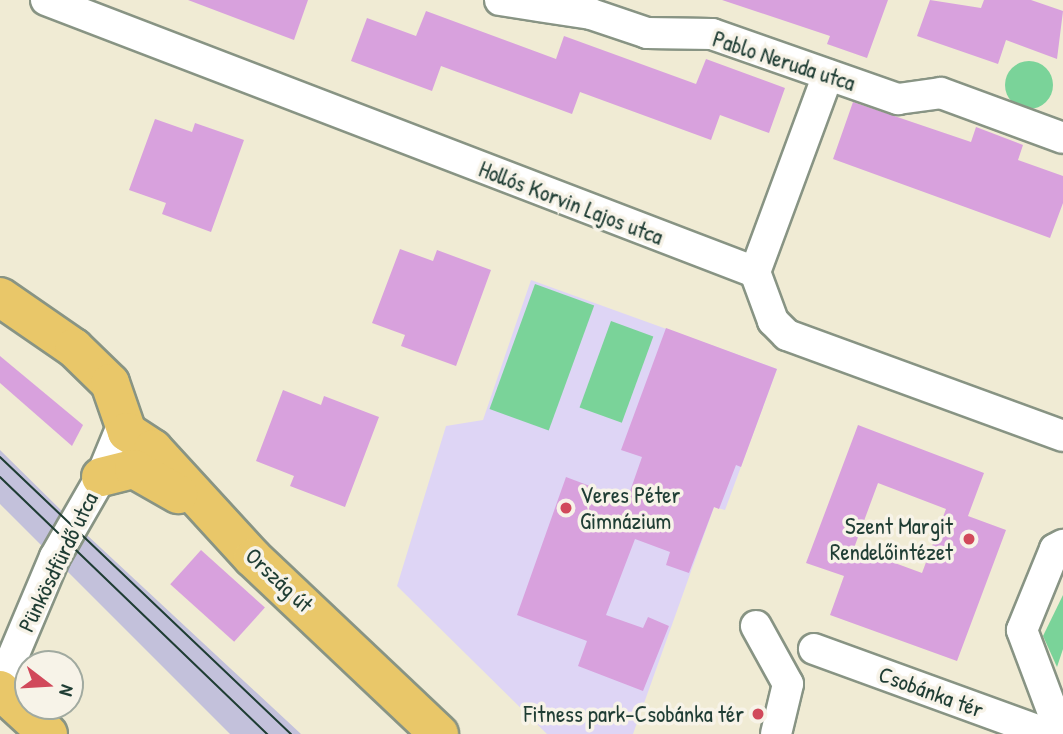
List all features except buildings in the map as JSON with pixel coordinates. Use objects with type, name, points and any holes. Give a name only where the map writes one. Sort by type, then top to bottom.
[{"type":"main road","points":[[0,297],[74,348],[110,383],[123,424]]},
{"type":"main road","name":"Ország út","points":[[123,424],[229,533],[439,734]]},
{"type":"main road","name":"Pünkösdfürdő utca","points":[[101,477],[134,469],[148,473],[229,533]]},
{"type":"main road","points":[[0,689],[48,734]]},
{"type":"street","name":"Hollós Korvin Lajos utca","points":[[46,0],[755,271]]},
{"type":"street","name":"Pablo Neruda utca","points":[[500,0],[591,13],[647,33],[712,34],[898,99],[941,93],[1063,138]]},
{"type":"street","points":[[828,75],[755,271],[773,321],[787,335],[1063,436]]},
{"type":"street","name":"Pünkösdfürdő utca","points":[[0,689],[55,557],[101,477],[123,424]]},
{"type":"street","points":[[1061,734],[1022,630],[1055,549],[1063,545]]},
{"type":"street","points":[[756,626],[784,667],[788,684],[776,734]]},
{"type":"street","name":"Csobánka tér","points":[[814,649],[1048,734]]},
{"type":"shaded area","name":"Veres Péter Gimnázium","points":[[531,280],[777,369],[725,510],[714,507],[633,734],[547,734],[397,586],[446,426],[483,420]]},
{"type":"shaded area","points":[[0,450],[73,522],[301,734],[230,734],[0,504]]},
{"type":"green space","points":[[1029,61],[1046,68],[1053,85],[1046,102],[1029,109],[1012,102],[1005,85],[1012,68]]},
{"type":"green space","points":[[535,284],[594,306],[549,431],[490,409]]},
{"type":"green space","points":[[611,321],[653,336],[622,423],[580,407]]},
{"type":"green space","points":[[1063,595],[1063,649],[1057,667],[1043,636]]},
{"type":"tram line","points":[[0,457],[291,734]]},
{"type":"tram line","points":[[0,477],[267,734]]},
{"type":"place","name":"Veres Péter Gimnázium","points":[[566,508]]},
{"type":"place","name":"Szent Margit Rendelőintézet","points":[[969,539]]},
{"type":"place","name":"Fitness park-Csobánka tér","points":[[758,714]]}]
